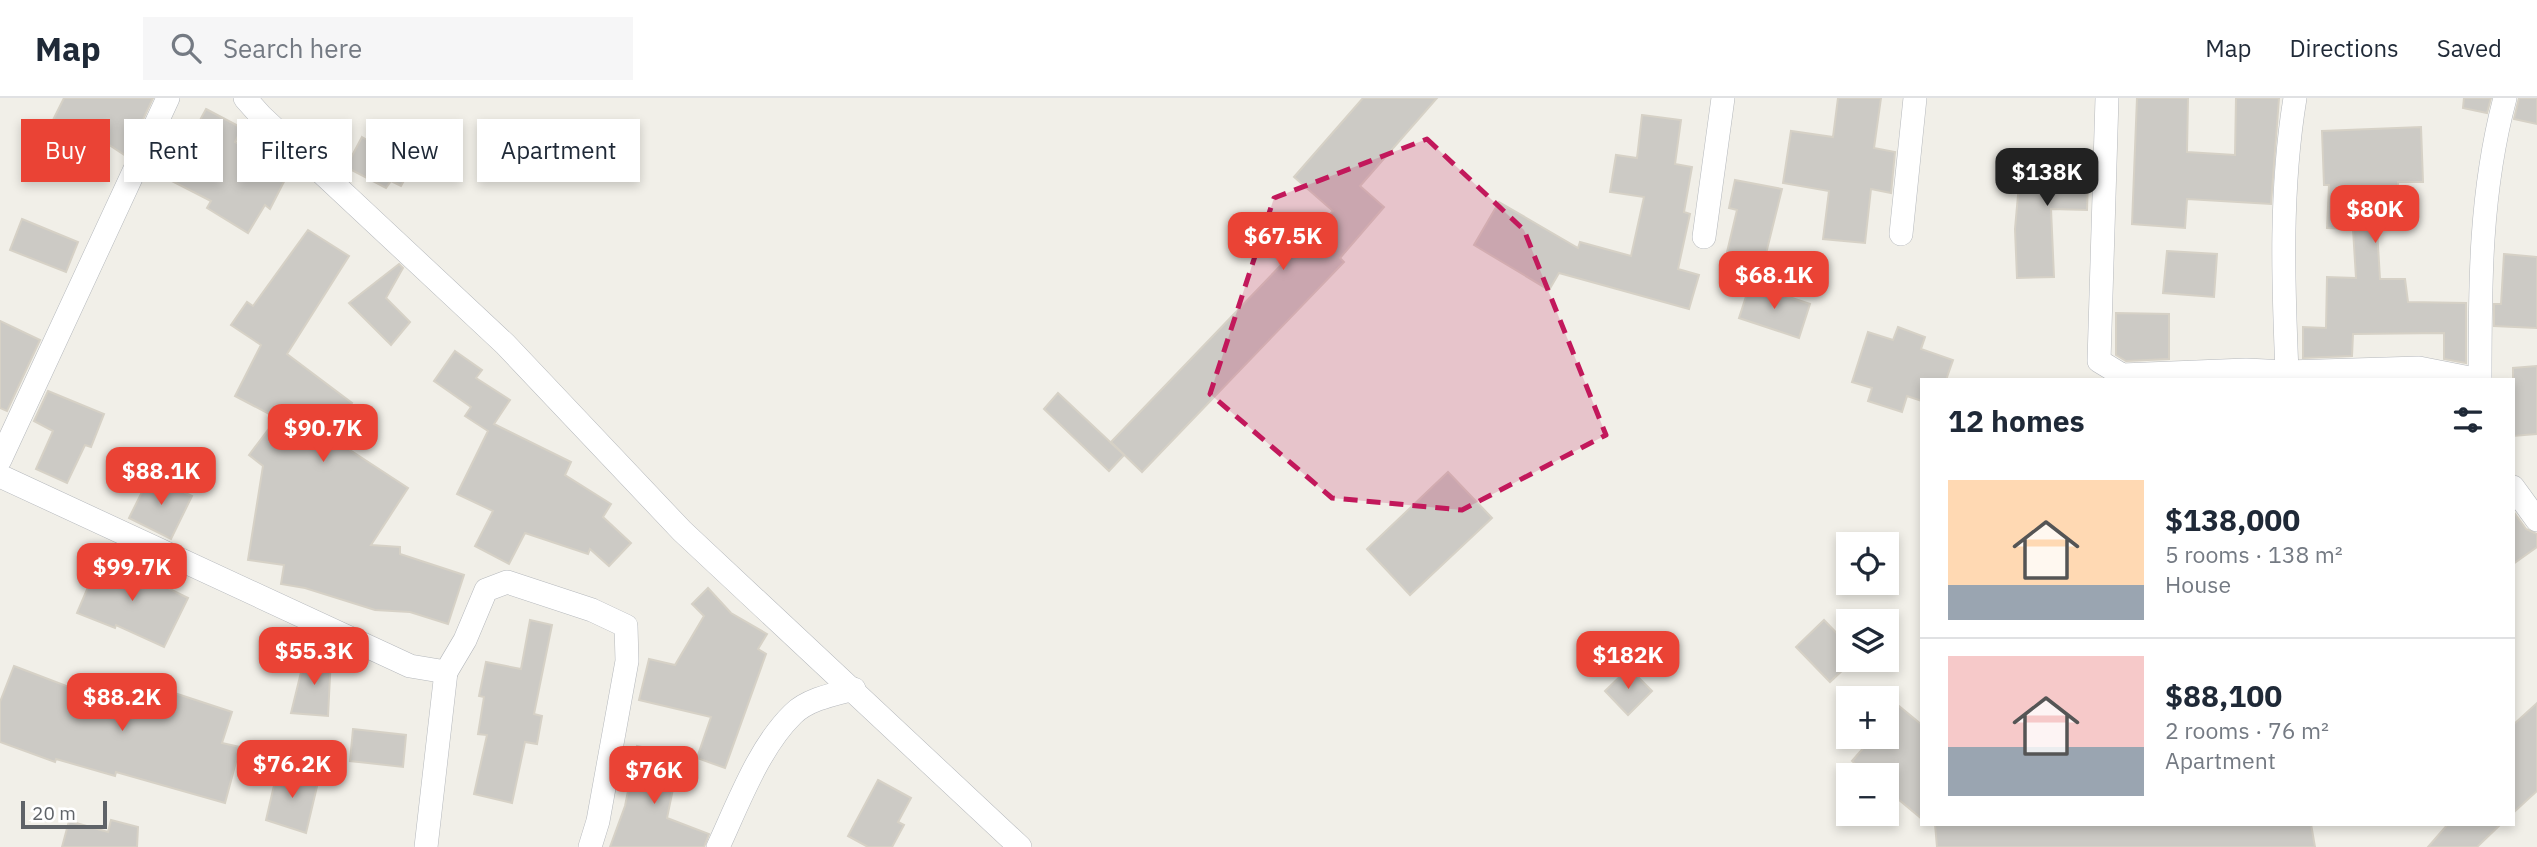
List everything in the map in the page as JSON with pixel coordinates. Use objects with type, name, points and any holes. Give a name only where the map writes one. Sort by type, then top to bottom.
[{"type":"street","points":[[0,460],[168,98]]},
{"type":"street","points":[[245,98],[505,344],[682,531],[1020,847]]},
{"type":"street","points":[[1704,237],[1723,98]]},
{"type":"street","points":[[1901,234],[1915,98]]},
{"type":"street","points":[[2107,98],[2099,360],[2122,375],[2419,368],[2474,378]]},
{"type":"street","points":[[2287,372],[2282,250],[2287,151],[2295,98]]},
{"type":"street","points":[[2480,378],[2480,260],[2491,151],[2505,98]]},
{"type":"street","points":[[0,476],[411,666],[446,672]]},
{"type":"street","points":[[2515,489],[2537,520]]},
{"type":"street","points":[[426,847],[446,672],[466,640],[486,590],[507,582],[592,610],[626,626],[627,661],[598,821],[590,847]]},
{"type":"street","points":[[718,847],[752,771],[794,712],[824,698],[854,689]]},
{"type":"highlighted area","points":[[1427,139],[1524,230],[1606,435],[1462,510],[1332,498],[1210,394],[1274,198]]},
{"type":"building","points":[[64,98],[153,98],[143,119],[124,119],[124,155],[110,145],[110,119],[54,119]]},
{"type":"building","points":[[1363,98],[1437,98],[1360,186],[1384,207],[1340,258],[1344,262],[1142,472],[1111,442],[1333,211],[1294,177]]},
{"type":"building","points":[[1838,98],[1881,98],[1874,148],[1895,152],[1891,193],[1871,189],[1865,243],[1823,239],[1829,191],[1783,183],[1791,131],[1833,137]]},
{"type":"building","points":[[2137,98],[2188,98],[2187,152],[2235,155],[2236,98],[2279,98],[2271,204],[2187,199],[2185,228],[2132,224]]},
{"type":"building","points":[[2464,98],[2491,98],[2487,113],[2463,108]]},
{"type":"building","points":[[2519,98],[2537,98],[2537,124],[2514,119]]},
{"type":"building","points":[[206,109],[237,125],[237,182],[284,182],[270,209],[265,205],[248,233],[207,208],[211,201],[174,182],[223,182],[223,119],[201,119]]},
{"type":"building","points":[[1642,115],[1681,120],[1675,164],[1692,167],[1684,212],[1690,214],[1678,269],[1699,275],[1689,309],[1559,273],[1549,290],[1474,245],[1499,202],[1578,248],[1580,242],[1631,256],[1644,197],[1610,192],[1616,155],[1637,158]]},
{"type":"building","points":[[2421,127],[2423,182],[2398,182],[2397,230],[2377,229],[2380,279],[2405,279],[2408,302],[2466,303],[2466,363],[2444,359],[2444,333],[2353,334],[2352,356],[2303,358],[2303,327],[2326,328],[2327,277],[2356,278],[2353,229],[2327,228],[2329,185],[2324,185],[2322,131]]},
{"type":"building","points":[[362,137],[366,139],[366,178],[352,170],[352,156]]},
{"type":"building","points":[[2032,152],[2089,154],[2087,210],[2051,209],[2054,277],[2017,278],[2015,229],[2019,184],[2031,184]]},
{"type":"building","points":[[1735,180],[1782,189],[1760,278],[1723,269],[1737,210],[1729,208]]},
{"type":"building","points":[[375,182],[390,182],[386,188]]},
{"type":"building","points":[[22,219],[78,242],[66,272],[10,250]]},
{"type":"building","points":[[308,230],[349,256],[287,354],[352,403],[327,435],[408,488],[371,545],[400,547],[400,554],[464,575],[448,624],[410,612],[375,610],[305,588],[281,584],[284,565],[248,560],[263,466],[249,455],[277,418],[235,396],[261,345],[231,325],[247,302],[253,306]]},
{"type":"building","points":[[2167,251],[2217,254],[2214,297],[2163,293]]},
{"type":"building","points":[[2504,254],[2537,257],[2537,328],[2494,326],[2494,304],[2501,304]]},
{"type":"building","points":[[399,264],[403,268],[386,298],[410,322],[391,345],[349,303]]},
{"type":"building","points":[[1750,284],[1810,304],[1799,338],[1739,318]]},
{"type":"building","points":[[2116,313],[2169,314],[2169,359],[2126,361],[2116,355]]},
{"type":"building","points":[[0,321],[40,340],[7,411],[0,408]]},
{"type":"building","points":[[1898,327],[1925,337],[1921,349],[1953,360],[1947,378],[1920,378],[1920,400],[1907,396],[1902,412],[1868,401],[1872,388],[1852,382],[1868,332],[1893,340]]},
{"type":"building","points":[[455,351],[482,370],[476,378],[510,400],[494,424],[571,462],[565,475],[611,504],[603,517],[631,543],[609,566],[590,549],[588,554],[525,533],[509,564],[475,546],[493,511],[457,494],[488,431],[465,416],[471,407],[434,381]]},
{"type":"building","points":[[2537,366],[2537,434],[2515,436],[2513,368]]},
{"type":"building","points":[[48,391],[104,414],[91,447],[85,445],[67,483],[36,469],[53,431],[34,421]]},
{"type":"building","points":[[1058,393],[1124,455],[1109,471],[1044,409]]},
{"type":"building","points":[[1448,472],[1492,518],[1410,595],[1367,549]]},
{"type":"building","points":[[150,476],[192,496],[171,539],[129,518]]},
{"type":"building","points":[[2515,514],[2526,529],[2537,534],[2537,547],[2515,563]]},
{"type":"building","points":[[111,560],[188,598],[164,647],[116,625],[115,628],[77,613],[99,561],[109,565]]},
{"type":"building","points":[[708,588],[731,613],[767,634],[758,649],[766,654],[725,768],[697,758],[711,717],[639,700],[649,659],[675,665],[704,616],[692,604]]},
{"type":"building","points":[[530,620],[552,625],[534,714],[542,716],[537,744],[525,742],[512,803],[474,794],[487,735],[478,734],[484,697],[479,696],[486,662],[521,669]]},
{"type":"building","points":[[1824,620],[1836,632],[1836,672],[1841,672],[1830,682],[1796,647]]},
{"type":"building","points":[[305,656],[331,657],[328,716],[291,713]]},
{"type":"building","points":[[14,666],[116,705],[126,677],[232,712],[222,743],[240,747],[225,803],[116,772],[115,776],[56,759],[55,762],[0,742],[0,702]]},
{"type":"building","points":[[1629,668],[1652,691],[1628,715],[1605,691]]},
{"type":"building","points":[[2537,703],[2537,791],[2515,811],[2515,723]]},
{"type":"building","points":[[1899,706],[1920,723],[1920,817],[1899,800],[1899,763],[1852,761],[1862,749],[1899,749]]},
{"type":"building","points":[[353,729],[406,735],[403,767],[350,761]]},
{"type":"building","points":[[637,746],[680,755],[667,818],[709,834],[704,847],[610,847],[625,806]]},
{"type":"building","points":[[278,768],[319,778],[306,833],[266,820]]},
{"type":"building","points":[[878,780],[911,798],[898,822],[904,825],[892,847],[868,847],[848,836]]},
{"type":"building","points":[[111,820],[138,827],[137,847],[62,847],[69,821],[108,832]]},
{"type":"building","points":[[1935,826],[2311,826],[2315,847],[1937,847]]},
{"type":"building","points":[[2446,826],[2499,826],[2477,847],[2428,847]]}]
